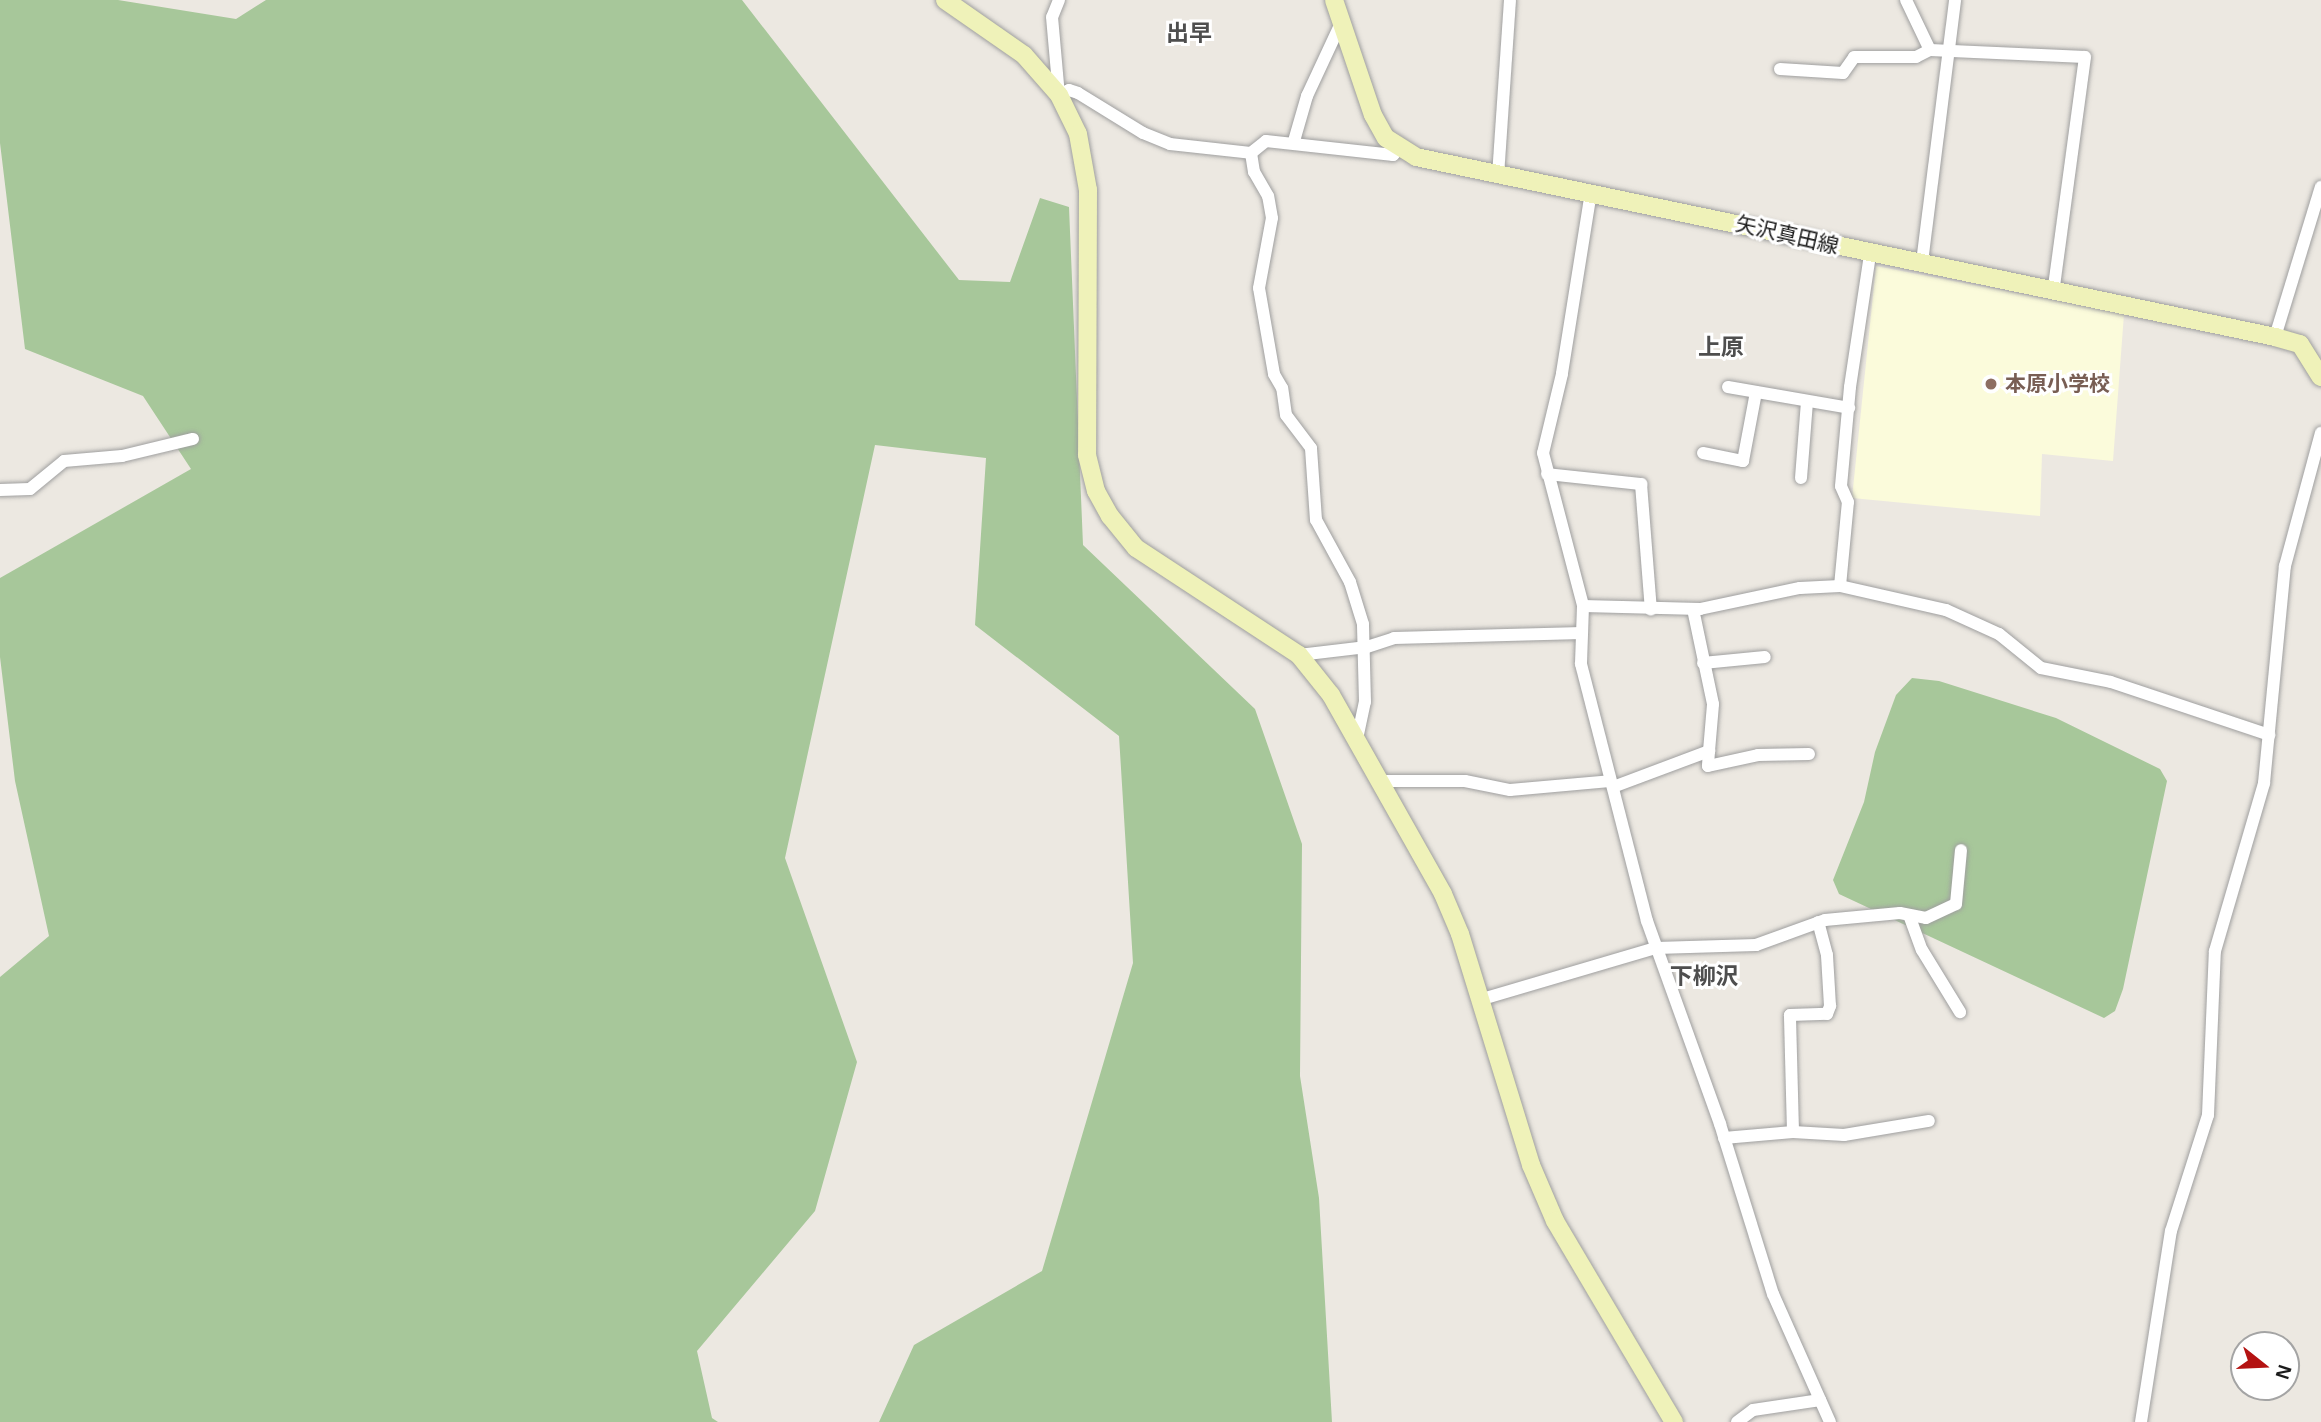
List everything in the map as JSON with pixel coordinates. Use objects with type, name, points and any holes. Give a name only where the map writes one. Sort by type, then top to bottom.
[{"type":"street","points":[[945,0],[1024,55],[1059,95],[1078,134],[1088,191],[1085,407],[1087,455],[1096,491],[1110,516],[1136,548],[1299,655],[1331,695],[1383,781],[1443,894],[1531,1166],[1555,1221],[1674,1422]]},
{"type":"street","points":[[1059,0],[1052,17],[1059,95]]},
{"type":"street","points":[[1059,95],[1069,89],[1143,133],[1170,144],[1251,153],[1266,141],[1294,141],[1393,155],[1399,149],[1386,138],[1373,115],[1334,0]]},
{"type":"street","points":[[1498,176],[1510,0]]},
{"type":"street","points":[[1906,0],[1930,50]]},
{"type":"street","points":[[1922,262],[1946,52],[1955,0]]},
{"type":"street","points":[[1294,141],[1307,96],[1341,23]]},
{"type":"street","points":[[1780,69],[1843,73],[1854,57],[1916,57],[1930,50],[2085,57],[2053,293]]},
{"type":"street","name":"矢沢真田線","points":[[1399,149],[1498,176],[1591,192],[1870,254],[1922,262],[2053,293],[2275,337],[2321,351]]},
{"type":"street","points":[[1251,153],[1254,172],[1268,196],[1272,218],[1259,288],[1274,374],[1282,388],[1286,415],[1311,447],[1316,520],[1350,582],[1367,647],[1364,720],[1357,739]]},
{"type":"street","points":[[2275,337],[2321,187]]},
{"type":"street","points":[[1591,192],[1562,373],[1543,453],[1583,606],[1581,664],[1656,948],[1724,1138],[1773,1294],[1830,1422]]},
{"type":"street","points":[[1840,586],[1848,502],[1841,486],[1856,331],[1870,254]]},
{"type":"street","points":[[2300,344],[2321,377]]},
{"type":"street","points":[[1728,387],[1849,408]]},
{"type":"street","points":[[1703,453],[1743,461],[1756,392]]},
{"type":"street","points":[[1801,478],[1807,401]]},
{"type":"street","points":[[2141,1422],[2171,1231],[2208,1115],[2215,951],[2264,783],[2285,566],[2321,433]]},
{"type":"street","points":[[0,490],[30,489],[64,461],[122,456],[193,439]]},
{"type":"street","points":[[1547,474],[1641,484],[1651,610]]},
{"type":"street","points":[[1583,606],[1651,610],[1693,609],[1800,588],[1840,586],[1946,610],[1999,634],[2041,668],[2136,689],[2269,734]]},
{"type":"street","points":[[1693,609],[1713,704],[1708,766],[1758,755],[1809,754]]},
{"type":"street","points":[[1299,655],[1367,647],[1394,638],[1582,633]]},
{"type":"street","points":[[1703,663],[1765,657]]},
{"type":"street","points":[[1383,781],[1465,781],[1510,790],[1612,784],[1709,751]]},
{"type":"street","points":[[1479,1000],[1656,948],[1756,945],[1818,922],[1909,915],[1926,918],[1956,904],[1961,850]]},
{"type":"street","points":[[1909,915],[1922,950],[1960,1012]]},
{"type":"street","points":[[1793,1132],[1790,1015],[1827,1014],[1830,1006],[1827,955],[1818,922]]},
{"type":"street","points":[[1724,1138],[1793,1132],[1844,1135],[1929,1121]]},
{"type":"street","points":[[1737,1422],[1753,1410],[1819,1400]]},
{"type":"shaded area","points":[[0,0],[118,0],[236,19],[266,0],[742,0],[959,280],[1010,282],[1040,198],[1069,207],[1083,545],[1255,709],[1302,844],[1300,1076],[1319,1198],[1332,1422],[879,1422],[914,1345],[1042,1271],[1133,963],[1119,736],[975,625],[986,458],[875,445],[785,858],[857,1062],[815,1211],[697,1351],[712,1418],[718,1422],[0,1422],[0,977],[49,936],[15,781],[0,657],[0,578],[191,469],[143,396],[25,349],[0,143]]},
{"type":"shaded area","name":"本原小学校","points":[[1876,266],[2124,314],[2113,461],[2042,454],[2040,516],[1852,498]]},
{"type":"shaded area","points":[[1912,678],[1939,681],[2056,718],[2160,769],[2167,781],[2123,989],[2115,1011],[2104,1018],[1839,894],[1833,880],[1864,802],[1875,752],[1896,695]]},
{"type":"place","name":"本原小学校","points":[[1991,384]]},
{"type":"district","name":"出早","points":[[1189,33]]},
{"type":"district","name":"上原","points":[[1721,347]]},
{"type":"district","name":"下柳沢","points":[[1704,976]]}]
